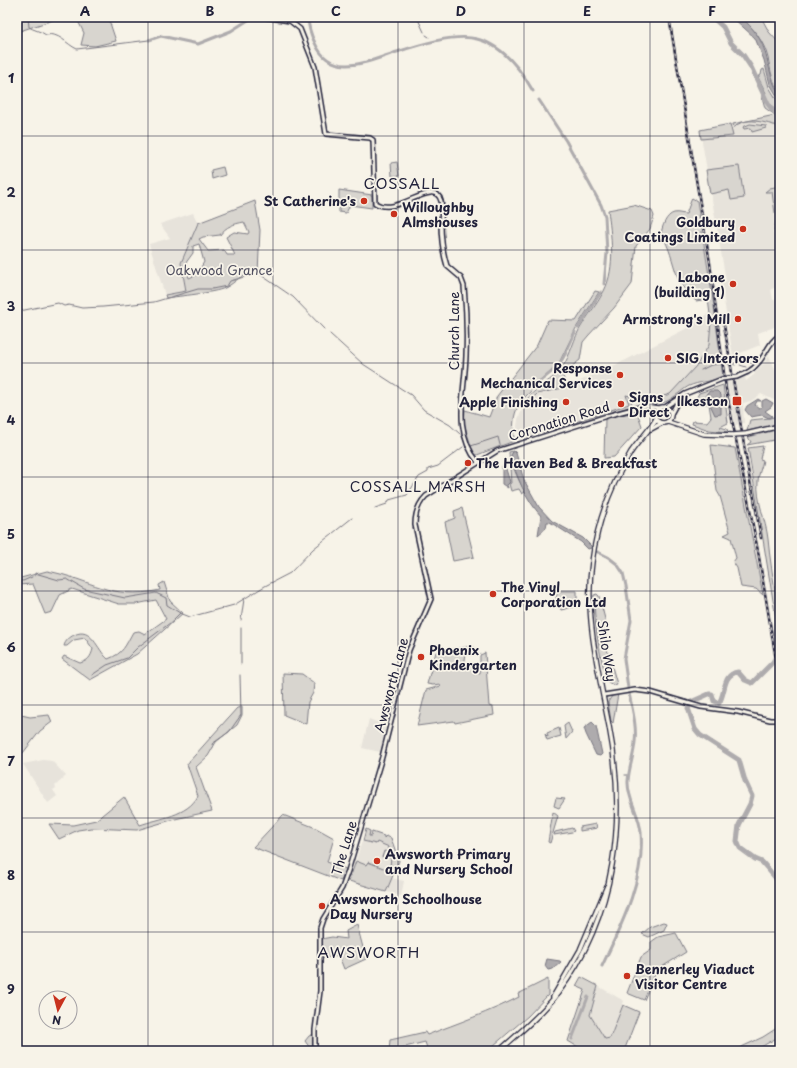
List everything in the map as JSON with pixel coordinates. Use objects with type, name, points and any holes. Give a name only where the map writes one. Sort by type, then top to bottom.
[{"type":"main road","points":[[679,425],[671,415],[669,409],[660,408],[656,417],[662,423],[668,422],[704,434],[746,434],[780,426]]},
{"type":"main road","points":[[668,422],[671,415]]},
{"type":"main road","name":"Shilo Way","points":[[499,1051],[531,1022],[553,997],[580,950],[607,886],[616,843],[618,803],[616,766],[590,604],[592,561],[601,521],[613,486],[633,449],[656,417]]},
{"type":"main road","name":"Shilo Way","points":[[648,430],[662,423]]},
{"type":"street","name":"Church Lane","points":[[265,17],[290,21],[297,25],[315,67],[326,134],[372,138],[375,203],[379,205],[398,206],[431,192],[437,193],[441,199],[441,226],[447,266],[461,278],[464,286],[466,347],[462,418],[468,450],[478,462]]},
{"type":"street","points":[[665,408],[680,398],[722,379],[737,377],[748,372],[760,362],[774,339],[780,335]]},
{"type":"street","points":[[671,415],[680,398]]},
{"type":"street","name":"Coronation Road","points":[[478,462],[497,451],[610,415],[649,406],[660,408]]},
{"type":"street","points":[[649,406],[656,417]]},
{"type":"street","name":"Awsworth Lane","points":[[382,757],[410,646],[430,599],[416,534],[416,512],[426,496],[478,462]]},
{"type":"street","points":[[604,695],[640,690],[658,693],[694,705],[779,720]]},
{"type":"street","name":"The Lane","points":[[314,1051],[320,991],[321,923],[342,888],[348,873],[382,757]]},
{"type":"shaded area","points":[[732,17],[742,18],[750,25],[763,45],[780,101],[770,84],[764,60],[755,38]]},
{"type":"shaded area","points":[[776,115],[780,121],[780,207],[773,232],[780,246],[780,287],[771,289],[773,300],[780,299],[780,325],[758,333],[760,345],[733,356],[721,282],[726,281],[700,130]]},
{"type":"shaded area","points":[[193,213],[198,223],[181,263],[186,291],[165,295],[149,244],[170,238],[160,224]]},
{"type":"shaded area","points":[[711,312],[709,345],[696,366],[670,395],[521,440],[517,427],[518,419],[523,408],[534,396],[567,387],[626,360],[691,326]]},
{"type":"shaded area","points":[[769,356],[777,373],[780,373],[780,410],[776,401],[761,394],[751,401],[743,403],[744,423],[735,425],[727,382],[745,377],[746,381],[755,374],[754,373]]},
{"type":"shaded area","points":[[710,391],[717,391],[721,395],[721,414],[715,415],[706,396]]},
{"type":"shaded area","points":[[758,399],[761,401],[757,401],[755,405],[759,408],[762,407],[762,401],[766,399],[773,403],[771,407],[765,411],[772,416],[769,418],[762,415],[751,417],[745,410],[747,406]]},
{"type":"shaded area","points":[[514,451],[516,453],[524,480],[539,507],[552,521],[583,538],[598,553],[591,548],[588,549],[581,542],[550,522],[547,522],[546,528],[538,535],[541,516],[526,495],[519,479],[511,455]]},
{"type":"shaded area","points":[[502,466],[505,466],[510,482],[507,485],[508,488],[502,484]]},
{"type":"shaded area","points":[[369,719],[386,726],[380,752],[362,748]]},
{"type":"shaded area","points":[[592,722],[596,726],[602,754],[600,756],[596,755],[584,728]]},
{"type":"shaded area","points":[[43,760],[52,761],[66,776],[55,786],[56,788],[53,790],[57,796],[48,803],[23,764]]},
{"type":"shaded area","name":"Awsworth Primary and Nursery School","points":[[366,829],[391,838],[399,861],[392,878],[404,881],[401,896],[349,881]]},
{"type":"shaded area","points":[[547,959],[561,962],[553,969],[548,970],[545,966]]},
{"type":"shaded area","points":[[598,986],[624,1001],[610,1038],[606,1039],[604,1039],[590,1016]]},
{"type":"green space","points":[[17,17],[56,17],[53,20],[17,32]]},
{"type":"green space","points":[[73,17],[108,17],[116,41],[95,46],[81,45],[84,33],[79,23]]},
{"type":"green space","points":[[740,17],[761,17],[769,32],[780,44],[778,65],[780,93],[773,81],[768,58],[761,40],[754,30]]},
{"type":"green space","points":[[764,69],[769,87],[780,105],[780,127],[762,122],[750,121],[738,124],[734,128],[733,124],[775,115],[765,108],[762,97],[766,93],[758,77]]},
{"type":"green space","points":[[730,124],[733,136],[701,139],[700,130]]},
{"type":"green space","points":[[750,124],[766,126],[766,128],[752,132],[751,128],[744,129],[743,127]]},
{"type":"green space","points":[[397,162],[399,176],[392,176],[391,163]]},
{"type":"green space","points":[[739,166],[744,198],[731,200],[729,190],[710,194],[706,170]]},
{"type":"green space","points":[[223,167],[225,175],[212,179],[211,170]]},
{"type":"green space","points":[[780,186],[779,212],[775,213],[772,192],[765,192],[770,188]]},
{"type":"green space","points":[[339,190],[372,195],[372,208],[350,205],[346,213],[339,212]]},
{"type":"green space","points":[[692,198],[697,201],[714,306],[723,378],[689,386],[666,402],[656,403],[651,400],[670,394],[696,366],[709,345],[711,322],[708,299],[696,301],[685,289],[678,279],[669,249],[661,234],[663,225],[671,214],[686,214]]},
{"type":"green space","name":"Oakwood Grance","points":[[255,201],[260,230],[258,273],[244,275],[229,286],[220,290],[166,298],[165,295],[186,291],[181,263],[198,223]],"holes":[[[244,222],[249,232],[248,234],[234,232],[226,237],[235,255],[227,255],[224,250],[208,251],[199,239],[203,237],[220,235],[230,226]],[[199,244],[204,262],[201,267],[201,273],[189,278],[185,264],[193,253],[193,246]]]},
{"type":"green space","points":[[634,205],[652,211],[654,216],[650,229],[636,246],[632,284],[614,308],[583,342],[580,360],[562,374],[567,387],[537,394],[523,408],[528,398],[538,388],[559,372],[568,357],[579,330],[598,301],[608,282],[612,251],[608,210]]},
{"type":"green space","points":[[595,291],[599,292],[576,328],[559,363],[555,369],[537,383],[536,386],[523,399],[516,410],[514,441],[474,455],[464,424],[465,410],[489,417],[497,396],[537,345],[548,320],[576,321]]},
{"type":"green space","points":[[723,385],[728,423],[720,427],[727,429],[728,432],[709,430],[692,424],[693,421],[707,422],[711,417],[709,404],[698,403],[697,397],[699,393]]},
{"type":"green space","points":[[626,395],[630,396],[632,406],[552,430],[629,404]]},
{"type":"green space","points":[[637,412],[642,426],[614,457],[604,458],[605,418]]},
{"type":"green space","points":[[780,415],[780,423],[747,431],[750,420],[770,418]]},
{"type":"green space","points":[[780,429],[780,439],[747,445],[751,442],[748,437]]},
{"type":"green space","points":[[711,445],[735,448],[763,595],[756,589],[741,587],[737,568],[733,562],[736,558],[731,538],[724,535],[730,532],[720,496],[717,491]]},
{"type":"green space","points":[[763,446],[760,459],[763,460],[758,479],[758,496],[768,539],[779,617],[780,643],[748,448]]},
{"type":"green space","points":[[513,451],[513,466],[525,492],[522,494],[519,489],[511,491],[509,484],[511,483],[509,452]]},
{"type":"green space","points":[[462,508],[474,557],[453,561],[445,522],[455,518],[454,511]]},
{"type":"green space","points":[[47,571],[77,579],[102,588],[128,593],[143,593],[160,590],[159,585],[164,582],[170,601],[183,613],[137,654],[90,680],[62,659],[64,656],[80,663],[89,658],[93,649],[85,638],[74,640],[67,646],[64,646],[65,642],[69,638],[80,633],[90,636],[108,659],[121,652],[133,632],[139,631],[145,634],[166,619],[156,600],[136,604],[119,604],[72,589],[60,595],[52,612],[45,614],[33,584],[17,585],[17,579]]},
{"type":"green space","points":[[557,591],[577,591],[577,606],[561,610],[556,598]]},
{"type":"green space","points":[[597,594],[599,596],[605,619],[606,646],[617,684],[613,685],[608,682],[600,651],[594,605],[594,595]]},
{"type":"green space","points":[[472,646],[475,648],[472,653],[466,652],[464,668],[468,668],[470,665],[474,666],[473,674],[480,673],[480,655],[485,653],[489,706],[493,707],[494,715],[455,723],[454,721],[417,726],[426,690],[441,686],[440,684],[427,684],[436,652]]},
{"type":"green space","points":[[283,673],[302,674],[314,683],[313,693],[308,702],[306,724],[284,715]]},
{"type":"green space","points":[[618,694],[613,723],[611,721],[608,702],[612,696]]},
{"type":"green space","points":[[242,707],[242,715],[237,725],[216,742],[208,756],[196,767],[212,811],[175,819],[137,830],[91,828],[78,830],[59,839],[49,824],[73,825],[96,820],[124,797],[140,825],[172,815],[187,808],[198,796],[187,764],[237,708]]},
{"type":"green space","points":[[17,714],[30,717],[49,715],[52,722],[40,731],[23,753],[17,747]]},
{"type":"green space","points":[[568,723],[572,732],[566,739],[564,726]]},
{"type":"green space","points":[[559,728],[561,736],[547,740],[545,734],[548,737],[547,733]]},
{"type":"green space","points":[[556,798],[565,799],[559,808],[554,806]]},
{"type":"green space","points":[[553,812],[558,816],[550,843],[548,842]]},
{"type":"green space","points":[[283,815],[316,828],[334,838],[327,862],[346,869],[341,881],[253,847]]},
{"type":"green space","points":[[596,824],[597,828],[580,831],[580,827]]},
{"type":"green space","points":[[572,828],[574,831],[572,832],[554,835],[555,832]]},
{"type":"green space","name":"Awsworth Primary and Nursery School","points":[[366,829],[370,831],[369,836],[371,836],[372,832],[384,836],[384,838],[386,836],[391,838],[399,861],[386,892],[349,881],[356,861],[366,865],[368,862],[386,869],[390,867],[391,857],[382,857],[384,851],[388,852],[389,847],[377,842],[376,844],[363,841]]},
{"type":"green space","points":[[664,922],[667,923],[664,930],[649,937],[642,934],[650,927]]},
{"type":"green space","points":[[357,925],[366,959],[344,969],[339,956],[322,958],[321,939],[332,937],[347,939],[346,931]]},
{"type":"green space","points":[[676,933],[686,952],[657,970],[644,1000],[627,993],[641,957],[651,950],[651,942],[658,937]]},
{"type":"green space","points":[[581,977],[598,986],[590,1015],[605,1039],[610,1038],[623,1005],[639,1012],[624,1051],[581,1051],[578,1047],[568,1041],[585,990],[576,986]]},
{"type":"green space","points":[[548,979],[548,995],[528,1016],[487,1051],[428,1051],[425,1042],[389,1051],[390,1040],[425,1032],[427,1035],[462,1022],[497,1008],[519,997],[518,994]]},
{"type":"green space","points":[[780,1026],[780,1036],[754,1051],[733,1051],[763,1037]]},
{"type":"green space","points":[[314,1034],[312,1051],[305,1041],[309,1036]]},
{"type":"waterway","points":[[28,17],[29,27],[46,35],[55,35],[77,49],[149,40]]},
{"type":"waterway","points":[[149,40],[161,36],[198,44],[231,31],[253,17]]},
{"type":"waterway","points":[[308,17],[310,30],[315,43],[322,54],[331,61],[352,65],[375,60],[426,43],[458,38],[477,39],[495,47],[510,59],[523,75],[533,91]]},
{"type":"waterway","points":[[417,17],[424,32]]},
{"type":"waterway","points":[[712,17],[723,27],[731,43],[743,55],[751,67],[768,104],[780,119]]},
{"type":"waterway","points":[[539,100],[566,141],[601,205],[605,216],[607,253],[604,284]]},
{"type":"waterway","points":[[780,213],[776,230],[780,237]]},
{"type":"waterway","points":[[17,323],[20,311],[58,303],[64,306],[69,305],[82,308],[154,302],[198,289],[212,289],[227,286],[230,281],[258,273],[293,297],[324,329]]},
{"type":"waterway","points":[[578,328],[601,292]]},
{"type":"waterway","points":[[536,384],[561,362],[575,332]]},
{"type":"waterway","points":[[330,334],[363,364],[411,395],[424,410],[450,425],[460,434]]},
{"type":"waterway","points":[[724,363],[729,364]]},
{"type":"waterway","points":[[701,370],[711,365],[721,364]]},
{"type":"waterway","points":[[740,365],[746,367]]},
{"type":"waterway","points":[[471,446],[498,437],[500,445]]},
{"type":"waterway","points":[[375,508],[387,504],[389,500],[407,495],[419,477],[428,472],[428,469],[438,466],[463,447]]},
{"type":"waterway","points":[[35,576],[35,573],[59,580],[67,579],[84,589],[125,598],[156,593],[166,598],[167,605],[190,617],[234,605],[290,573],[313,549],[352,518]]},
{"type":"waterway","points":[[598,552],[617,564],[623,573],[626,586],[631,620],[624,659],[628,688]]},
{"type":"waterway","points":[[17,580],[23,581],[32,577]]},
{"type":"waterway","points":[[241,620],[244,599]]},
{"type":"waterway","points":[[92,675],[107,665],[127,658],[138,647],[170,623],[180,613]]},
{"type":"waterway","points":[[241,628],[241,664]]},
{"type":"waterway","points":[[780,657],[775,658],[773,662],[752,683],[745,680],[738,672],[729,676],[719,703],[714,701],[712,694],[709,694],[691,702],[688,708],[695,729],[700,735],[739,760],[745,781],[752,796],[750,804],[739,825],[737,841],[740,848],[755,859],[762,862],[780,883]]},
{"type":"waterway","points":[[213,747],[212,744],[229,732],[241,715],[240,675]]},
{"type":"waterway","points":[[602,966],[617,935],[630,902],[639,868],[641,850],[640,826],[628,788],[635,736],[634,717],[629,693]]},
{"type":"waterway","points":[[572,1039],[588,997]]},
{"type":"railway","points":[[669,17],[710,263],[726,389],[758,551],[780,684]]},
{"type":"railway","points":[[723,319],[752,493]]},
{"type":"railway","points":[[752,487],[761,538]]},
{"type":"place","name":"St Catherine's","points":[[364,201]]},
{"type":"place","name":"Willoughby Almshouses","points":[[394,214]]},
{"type":"place","name":"Goldbury Coatings Limited","points":[[743,229]]},
{"type":"place","name":"Labone (building 1)","points":[[733,284]]},
{"type":"place","name":"Armstrong's Mill","points":[[738,319]]},
{"type":"place","name":"SIG Interiors","points":[[668,358]]},
{"type":"place","name":"Response Mechanical Services","points":[[620,375]]},
{"type":"place","name":"Ilkeston","points":[[737,401]]},
{"type":"place","name":"Apple Finishing","points":[[566,402]]},
{"type":"place","name":"Signs Direct","points":[[621,404]]},
{"type":"place","name":"The Haven Bed & Breakfast","points":[[468,463]]},
{"type":"place","name":"The Vinyl Corporation Ltd","points":[[493,594]]},
{"type":"place","name":"Phoenix Kindergarten","points":[[421,657]]},
{"type":"place","name":"Awsworth Primary and Nursery School","points":[[377,861]]},
{"type":"place","name":"Awsworth Schoolhouse Day Nursery","points":[[322,906]]},
{"type":"place","name":"Bennerley Viaduct Visitor Centre","points":[[627,976]]},
{"type":"district","name":"COSSALL","points":[[402,184]]},
{"type":"district","name":"COSSALL MARSH","points":[[418,487]]},
{"type":"district","name":"AWSWORTH","points":[[369,953]]}]
